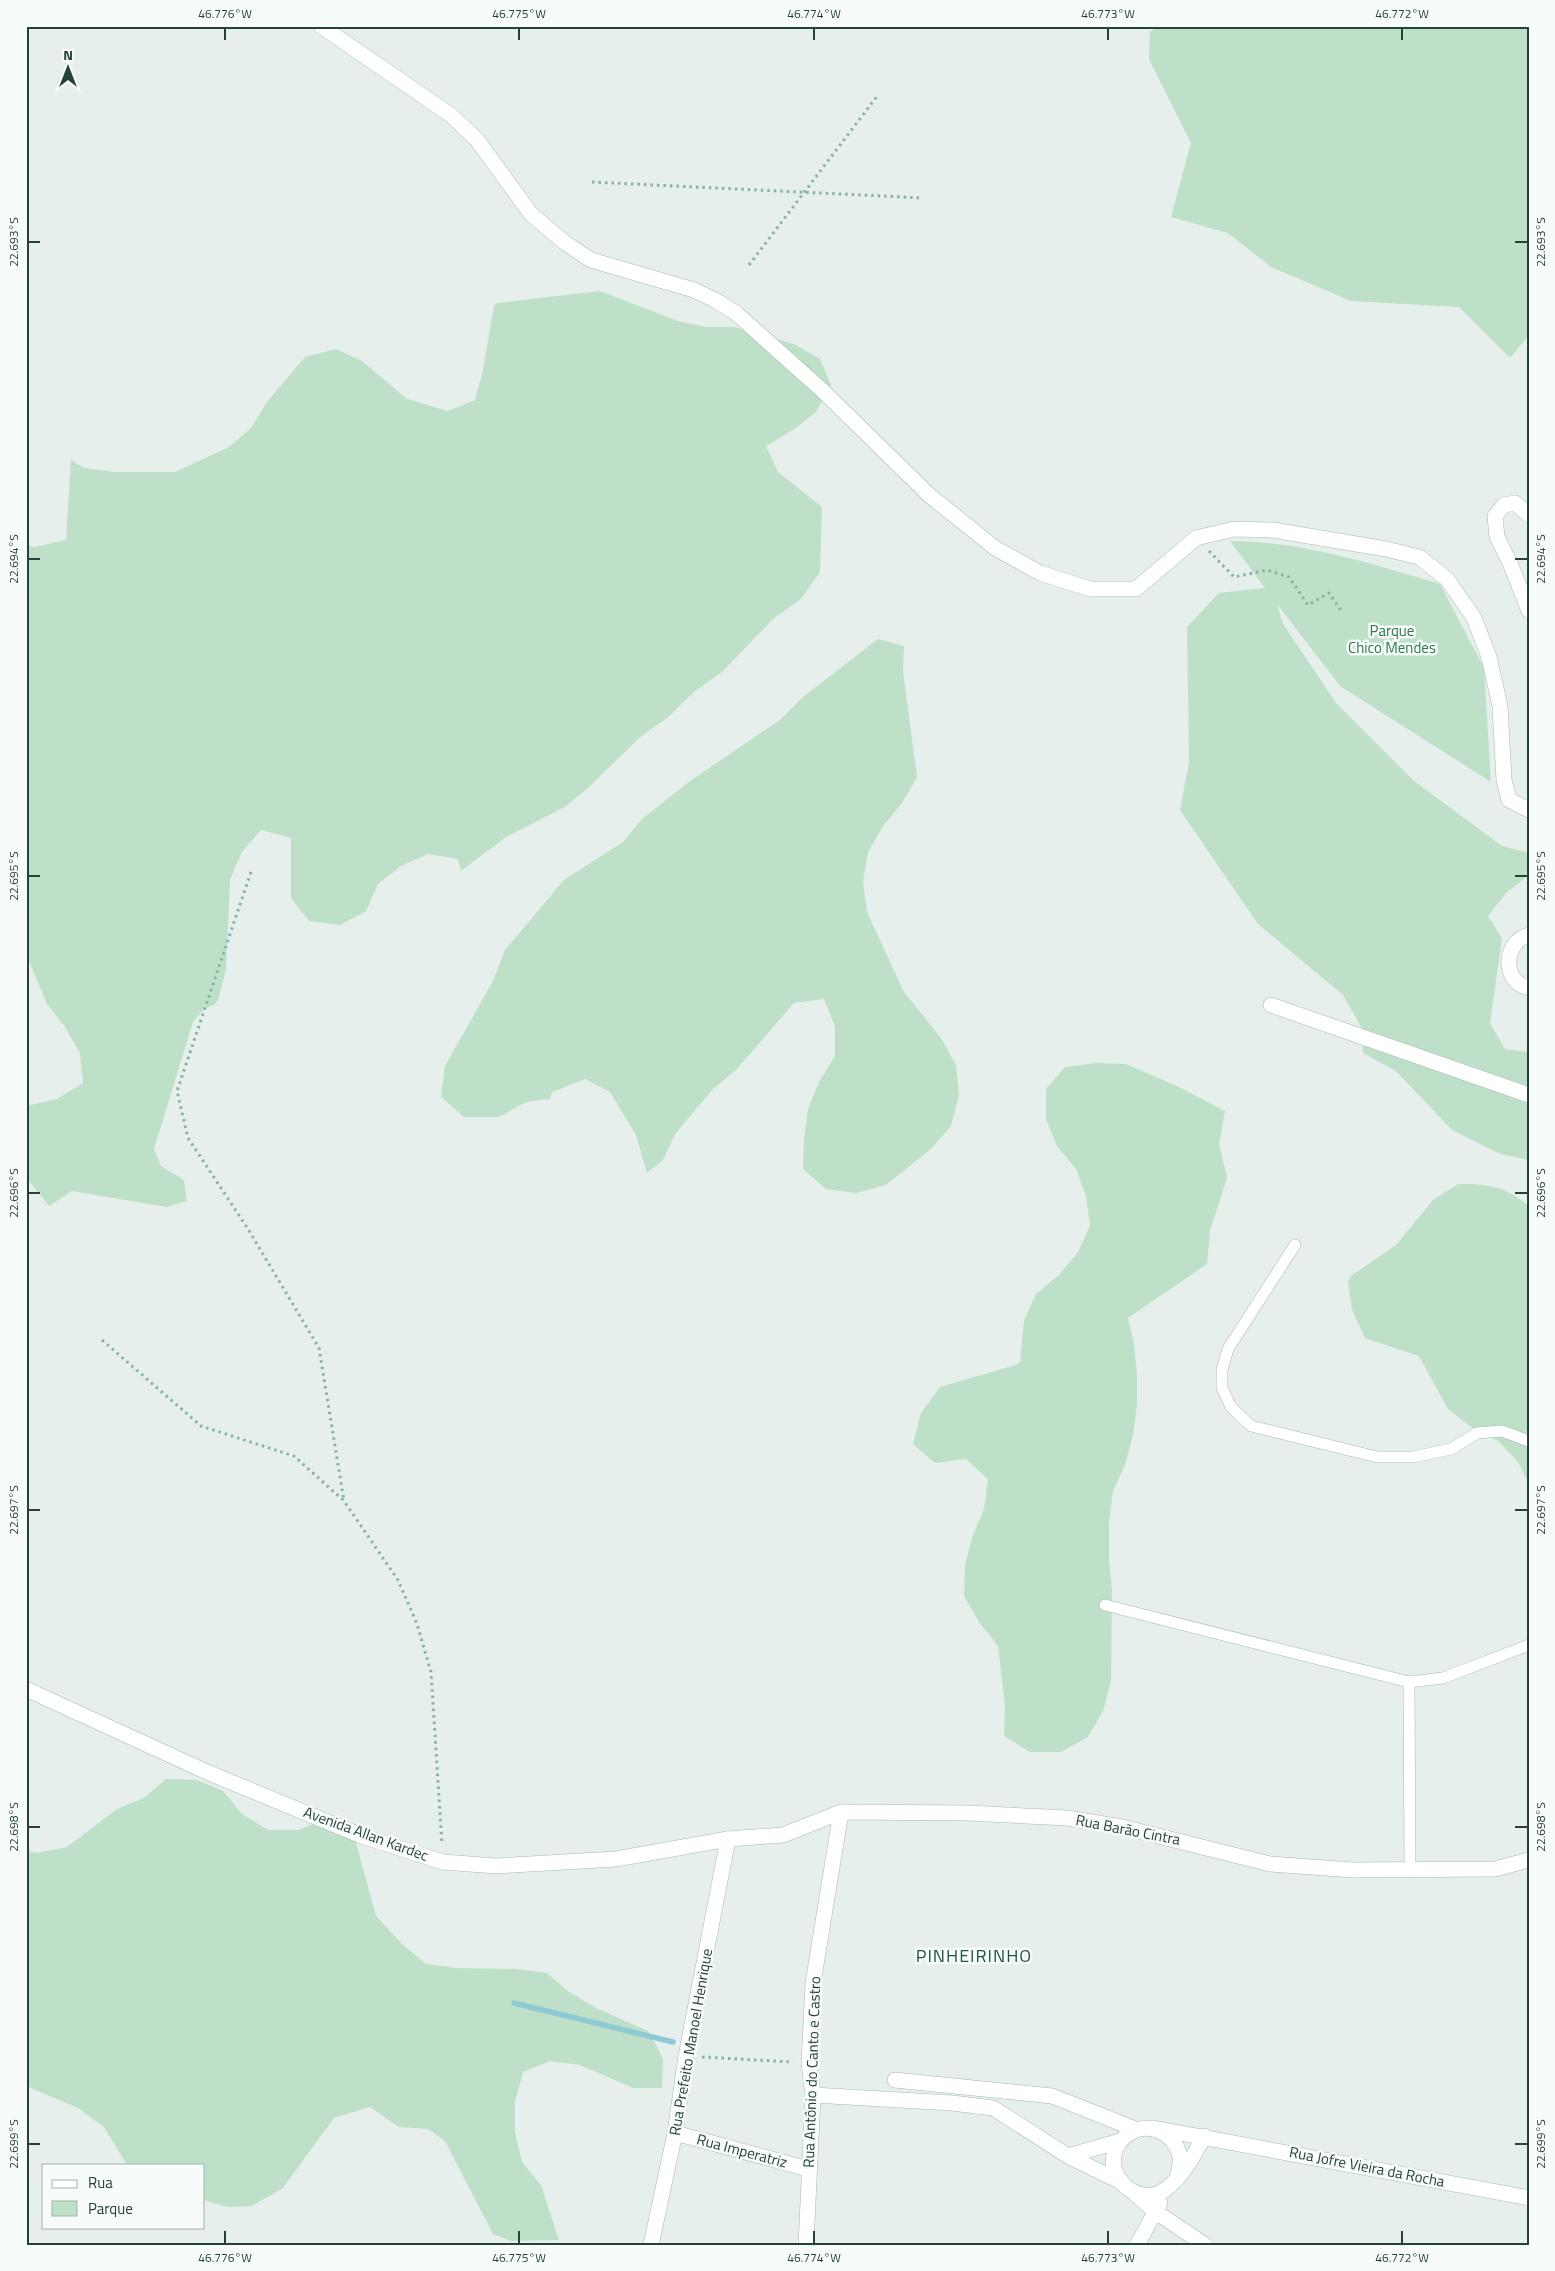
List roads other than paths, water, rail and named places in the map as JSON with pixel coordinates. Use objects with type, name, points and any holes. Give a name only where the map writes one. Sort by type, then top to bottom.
[{"type":"street","points":[[321,26],[452,116],[477,140],[531,214],[564,242],[591,260],[694,290],[715,300],[736,314],[822,392],[929,496],[995,548],[1040,572],[1090,589],[1136,589],[1196,538],[1234,529],[1273,530],[1386,549],[1419,557],[1447,579],[1474,618],[1489,657],[1500,706],[1504,780],[1509,800],[1529,810]]},
{"type":"street","points":[[1529,515],[1515,503],[1504,505],[1495,516],[1497,537],[1510,563],[1529,611]]},
{"type":"street","points":[[1529,935],[1522,936],[1511,950],[1507,963],[1511,976],[1522,986],[1529,988]]},
{"type":"street","points":[[1270,1005],[1529,1095]]},
{"type":"street","name":"Avenida Allan Kardec","points":[[26,1689],[209,1773],[362,1836],[443,1862],[496,1866],[598,1860],[728,1839]]},
{"type":"street","name":"Rua Barão Cintra","points":[[728,1839],[783,1835],[841,1812],[968,1813],[1067,1818],[1122,1826],[1270,1864],[1353,1870],[1495,1869],[1529,1860]]},
{"type":"street","name":"Rua Antônio do Canto e Castro","points":[[808,2243],[808,2169],[813,2095],[809,2063],[813,1983],[841,1812]]},
{"type":"street","name":"Rua Prefeito Manoel Henrique","points":[[651,2245],[675,2134],[686,2056],[728,1839]]},
{"type":"street","points":[[895,2080],[1052,2096],[1135,2129],[1154,2128],[1172,2138],[1181,2157],[1177,2178]]},
{"type":"street","points":[[813,2095],[952,2103],[993,2108],[1068,2156],[1126,2187],[1148,2195],[1165,2190]]},
{"type":"street","name":"Rua Jofre Vieira da Rocha","points":[[1154,2128],[1529,2198]]},
{"type":"street","points":[[1068,2156],[1120,2141],[1135,2129]]},
{"type":"street","name":"Rua Imperatriz","points":[[675,2134],[808,2169]]},
{"type":"street","points":[[1137,2245],[1156,2212],[1165,2190],[1177,2178],[1204,2136]]},
{"type":"street","points":[[1120,2141],[1114,2154],[1114,2169],[1126,2187],[1156,2212],[1205,2245]]},
{"type":"lane","points":[[1295,1245],[1228,1349],[1222,1370],[1222,1388],[1231,1407],[1251,1426],[1377,1456],[1413,1457],[1451,1449],[1477,1433],[1502,1431],[1529,1441]]},
{"type":"lane","points":[[1105,1605],[1409,1682],[1443,1678],[1529,1645]]},
{"type":"lane","points":[[1409,1682],[1410,1870]]},
{"type":"waterway","points":[[514,2003],[673,2042]]},
{"type":"district","name":"PINHEIRINHO","points":[[974,1956]]},
{"type":"park label","name":"Parque Chico Mendes","points":[[1392,640]]}]
